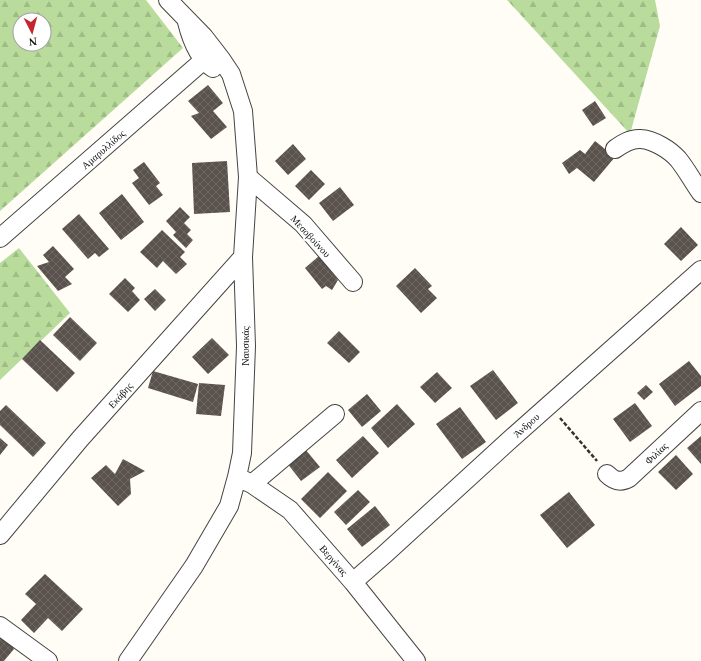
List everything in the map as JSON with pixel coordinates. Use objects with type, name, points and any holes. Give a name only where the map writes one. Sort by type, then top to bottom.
[{"type":"street","name":"Ναυσικάς","points":[[128,661],[194,566],[245,480],[242,453],[246,346],[243,258],[248,177],[243,111],[231,74],[221,59],[185,17],[168,0]]},
{"type":"street","points":[[185,17],[193,43],[204,59],[211,67],[231,74]]},
{"type":"street","name":"Αμαρυλλίδος","points":[[0,238],[204,59]]},
{"type":"street","points":[[615,149],[625,142],[640,139],[653,142],[668,150],[678,159],[701,193]]},
{"type":"street","name":"Μεσοβούνου","points":[[248,177],[303,224],[353,282]]},
{"type":"street","name":"Εκάβης","points":[[0,535],[80,439],[243,258]]},
{"type":"street","name":"Άνδρου","points":[[353,582],[701,270]]},
{"type":"street","name":"Φιλίας","points":[[607,474],[614,480],[619,481],[629,478],[701,411]]},
{"type":"street","points":[[245,480],[335,414]]},
{"type":"street","name":"Βεργίνας","points":[[245,480],[290,510],[353,582],[416,661]]},
{"type":"street","points":[[0,626],[48,661]]},
{"type":"path","points":[[549,405],[607,474]]},
{"type":"green space","points":[[0,0],[146,0],[183,48],[0,211]]},
{"type":"green space","points":[[507,0],[655,0],[660,26],[630,134]]},
{"type":"green space","points":[[19,248],[70,313],[0,380],[0,263]]},
{"type":"building","points":[[208,85],[223,103],[213,111],[227,127],[211,139],[191,116],[199,113],[188,101]]},
{"type":"building","points":[[595,101],[606,118],[593,126],[582,110]]},
{"type":"building","points":[[595,141],[615,157],[594,182],[577,168],[569,174],[562,163],[580,150],[585,154]]},
{"type":"building","points":[[293,144],[306,159],[288,175],[275,161]]},
{"type":"building","points":[[227,161],[230,212],[194,214],[192,163]]},
{"type":"building","points":[[144,162],[160,183],[156,186],[163,195],[149,205],[132,183],[139,178],[133,170]]},
{"type":"building","points":[[311,170],[325,184],[309,200],[295,186]]},
{"type":"building","points":[[340,187],[354,205],[333,221],[319,203]]},
{"type":"building","points":[[122,194],[144,222],[121,240],[99,213]]},
{"type":"building","points":[[180,207],[190,217],[184,223],[191,230],[187,234],[193,240],[186,248],[173,235],[176,232],[166,221]]},
{"type":"building","points":[[79,214],[109,249],[99,257],[95,253],[88,259],[62,229]]},
{"type":"building","points":[[681,227],[698,245],[681,261],[664,244]]},
{"type":"building","points":[[162,230],[185,252],[180,257],[187,264],[176,274],[163,261],[157,268],[140,252]]},
{"type":"building","points":[[53,246],[74,269],[65,277],[72,284],[58,291],[37,266],[49,262],[43,255]]},
{"type":"building","points":[[319,256],[338,280],[332,290],[326,286],[322,289],[305,268]]},
{"type":"building","points":[[415,268],[432,286],[428,289],[437,298],[421,313],[396,286]]},
{"type":"building","points":[[125,278],[135,288],[132,291],[140,300],[128,312],[109,294]]},
{"type":"building","points":[[155,289],[166,300],[155,311],[144,299]]},
{"type":"building","points":[[70,317],[97,343],[80,361],[53,335]]},
{"type":"building","points":[[339,331],[360,352],[349,363],[327,343]]},
{"type":"building","points":[[212,338],[229,355],[208,374],[192,357]]},
{"type":"building","points":[[40,340],[75,373],[57,392],[22,359]]},
{"type":"building","points":[[689,361],[701,376],[701,386],[675,406],[659,384]]},
{"type":"building","points":[[493,370],[518,403],[496,420],[470,386]]},
{"type":"building","points":[[153,371],[198,384],[193,402],[148,388]]},
{"type":"building","points":[[437,372],[452,388],[435,403],[420,387]]},
{"type":"building","points":[[199,383],[225,385],[221,416],[196,414]]},
{"type":"building","points":[[646,385],[653,392],[644,400],[637,393]]},
{"type":"building","points":[[367,394],[381,411],[362,427],[348,410]]},
{"type":"building","points":[[635,403],[652,426],[630,442],[613,419]]},
{"type":"building","points":[[397,404],[415,424],[388,448],[371,428]]},
{"type":"building","points":[[6,405],[46,443],[33,457],[0,425],[0,411]]},
{"type":"building","points":[[460,407],[486,442],[462,459],[436,424]]},
{"type":"building","points":[[363,436],[379,453],[352,478],[336,460]]},
{"type":"building","points":[[701,436],[701,464],[687,448]]},
{"type":"building","points":[[0,438],[8,445],[0,455]]},
{"type":"building","points":[[305,449],[320,467],[301,481],[287,463]]},
{"type":"building","points":[[676,455],[693,474],[676,490],[658,472]]},
{"type":"building","points":[[123,459],[145,471],[130,479],[131,494],[118,506],[91,478],[106,465],[115,474]]},
{"type":"building","points":[[328,472],[347,491],[320,518],[301,499]]},
{"type":"building","points":[[358,490],[370,502],[346,525],[334,512]]},
{"type":"building","points":[[569,492],[595,525],[567,548],[540,515]]},
{"type":"building","points":[[375,506],[390,525],[362,547],[347,529]]},
{"type":"building","points":[[45,574],[83,609],[62,631],[48,618],[34,633],[21,620],[36,604],[25,594]]},
{"type":"building","points":[[4,635],[14,649],[4,661],[0,661],[0,638]]}]
